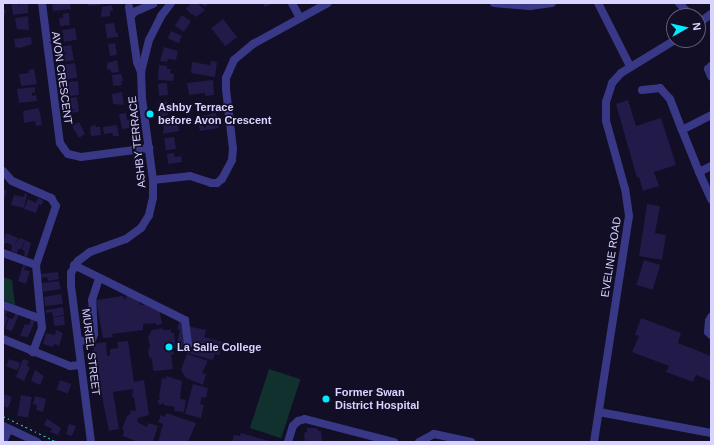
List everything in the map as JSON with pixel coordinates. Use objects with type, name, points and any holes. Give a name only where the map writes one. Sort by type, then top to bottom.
[{"type":"street","name":"AVON CRESCENT","points":[[42,3],[60,143],[68,154],[81,158],[149,148]]},
{"type":"street","name":"ASHBY TERRACE","points":[[74,265],[90,252],[126,240],[141,228],[149,215],[153,198],[153,180],[142,99],[142,72],[149,40],[161,16],[171,3]]},
{"type":"street","points":[[292,3],[300,18]]},
{"type":"street","points":[[153,180],[190,176],[211,183],[217,183],[222,179],[232,160],[233,149],[226,89],[226,78],[229,69],[242,51],[328,3]]},
{"type":"street","points":[[494,3],[530,6],[551,3]]},
{"type":"street","points":[[598,3],[630,66]]},
{"type":"street","points":[[131,16],[134,12],[153,4]]},
{"type":"street","points":[[129,7],[137,62],[142,72]]},
{"type":"street","name":"EVELINE ROAD","points":[[594,442],[606,356],[629,216],[627,198],[606,121],[605,108],[607,96],[612,83],[620,73],[666,45]]},
{"type":"street","points":[[711,66],[708,69],[711,76]]},
{"type":"street","points":[[642,90],[660,88],[670,99],[711,199]]},
{"type":"street","points":[[682,130],[711,116]]},
{"type":"street","points":[[699,172],[711,166]]},
{"type":"street","points":[[3,172],[12,181],[51,198],[56,206],[36,265],[42,328],[33,352]]},
{"type":"street","points":[[3,253],[36,265]]},
{"type":"street","points":[[74,265],[185,320],[188,345]]},
{"type":"street","name":"MURIEL STREET","points":[[74,265],[71,273],[71,285],[81,365],[93,441]]},
{"type":"street","points":[[78,341],[92,340],[94,334],[92,300],[99,278]]},
{"type":"street","points":[[3,304],[41,319]]},
{"type":"street","points":[[711,317],[708,321],[708,332],[711,335]]},
{"type":"street","points":[[3,339],[70,366],[81,365]]},
{"type":"street","points":[[599,412],[711,433]]},
{"type":"street","points":[[288,442],[293,426],[298,421],[306,419],[366,438],[394,442]]},
{"type":"street","points":[[3,442],[6,427],[38,442]]},
{"type":"street","points":[[419,442],[434,434],[471,442]]},
{"type":"path","points":[[3,416],[57,442]]},
{"type":"green space","points":[[3,277],[12,280],[15,305],[3,300]]},
{"type":"green space","points":[[269,369],[300,379],[281,438],[250,428]]},
{"type":"building","points":[[11,3],[18,3],[19,7],[20,3],[28,3],[28,13],[13,15]]},
{"type":"building","points":[[57,3],[70,3],[71,9],[53,11],[52,5]]},
{"type":"building","points":[[88,3],[100,3],[100,5],[88,6]]},
{"type":"building","points":[[191,3],[197,3],[205,10],[196,17],[193,14],[192,15],[186,9]]},
{"type":"building","points":[[201,3],[210,3],[204,7]]},
{"type":"building","points":[[262,3],[273,3],[265,7]]},
{"type":"building","points":[[112,5],[113,11],[110,11],[110,16],[101,17],[102,7]]},
{"type":"building","points":[[3,9],[6,10],[3,19]]},
{"type":"building","points":[[69,13],[70,25],[60,26],[59,18],[63,18],[63,14]]},
{"type":"building","points":[[182,15],[191,21],[184,32],[175,26]]},
{"type":"building","points":[[28,16],[29,30],[17,29],[15,18]]},
{"type":"building","points":[[223,19],[237,37],[225,46],[211,28]]},
{"type":"building","points":[[114,23],[118,37],[107,38],[105,24]]},
{"type":"building","points":[[75,28],[77,40],[64,42],[62,30]]},
{"type":"building","points":[[171,31],[182,36],[179,43],[168,38]]},
{"type":"building","points":[[31,37],[32,44],[20,48],[15,47],[14,39]]},
{"type":"building","points":[[115,43],[117,55],[110,56],[108,44]]},
{"type":"building","points":[[71,45],[74,60],[64,62],[64,50],[59,51],[59,47]]},
{"type":"building","points":[[164,47],[178,51],[176,60],[168,59],[167,62],[160,61]]},
{"type":"building","points":[[117,60],[119,72],[111,73],[110,69],[107,70],[107,63]]},
{"type":"building","points":[[211,61],[217,62],[215,77],[191,73],[192,62],[210,65]]},
{"type":"building","points":[[75,63],[77,78],[67,79],[65,64]]},
{"type":"building","points":[[159,65],[167,66],[167,69],[171,69],[170,73],[174,74],[173,81],[158,80]]},
{"type":"building","points":[[34,69],[37,84],[21,86],[19,74],[29,73],[28,70]]},
{"type":"building","points":[[121,74],[123,81],[121,81],[122,85],[113,86],[112,75]]},
{"type":"building","points":[[213,80],[214,95],[205,96],[205,93],[189,95],[187,83]]},
{"type":"building","points":[[78,81],[79,95],[70,96],[67,82]]},
{"type":"building","points":[[167,83],[168,95],[159,96],[158,84]]},
{"type":"building","points":[[35,87],[35,92],[32,93],[32,96],[36,95],[37,101],[19,103],[17,89]]},
{"type":"building","points":[[122,92],[124,105],[113,104],[112,94]]},
{"type":"building","points":[[77,97],[79,112],[72,113],[70,98]]},
{"type":"building","points":[[628,100],[636,126],[661,118],[676,165],[654,172],[659,186],[643,191],[639,177],[637,178],[616,104]]},
{"type":"building","points":[[167,101],[168,115],[161,117],[158,102]]},
{"type":"building","points":[[38,108],[42,125],[36,126],[35,121],[24,123],[23,111]]},
{"type":"building","points":[[126,113],[127,120],[131,120],[131,125],[129,125],[130,128],[122,129],[119,114]]},
{"type":"building","points":[[216,113],[219,128],[200,131],[197,119],[201,118],[201,116]]},
{"type":"building","points":[[178,121],[179,131],[163,134],[164,123]]},
{"type":"building","points":[[79,122],[85,134],[79,138],[72,126]]},
{"type":"building","points":[[96,125],[96,127],[100,127],[101,135],[91,136],[91,126]]},
{"type":"building","points":[[117,125],[119,136],[113,136],[112,133],[104,134],[103,127]]},
{"type":"building","points":[[174,137],[176,149],[166,150],[164,139]]},
{"type":"building","points":[[174,153],[175,157],[181,156],[182,162],[168,164],[167,154]]},
{"type":"building","points":[[3,189],[7,191],[3,202]]},
{"type":"building","points":[[25,193],[27,194],[24,208],[11,205],[14,195],[24,197]]},
{"type":"building","points":[[38,198],[43,200],[42,205],[39,204],[36,213],[24,209],[28,199],[36,203]]},
{"type":"building","points":[[647,204],[660,206],[655,233],[666,235],[662,260],[639,256]]},
{"type":"building","points":[[6,233],[18,238],[14,247],[19,238],[25,240],[21,249],[18,249],[17,253],[11,251],[12,246],[8,243],[5,243],[3,249],[3,242]]},
{"type":"building","points":[[25,240],[31,243],[27,257],[24,256],[25,252],[22,249]]},
{"type":"building","points":[[644,260],[660,265],[653,290],[636,285]]},
{"type":"building","points":[[23,265],[26,266],[24,270],[30,271],[26,284],[18,281]]},
{"type":"building","points":[[58,272],[59,279],[48,281],[47,277],[41,278],[41,274]]},
{"type":"building","points":[[59,281],[61,289],[43,292],[42,283]]},
{"type":"building","points":[[61,294],[63,304],[45,306],[44,297]]},
{"type":"building","points":[[126,294],[131,294],[132,298],[138,298],[140,305],[152,304],[159,309],[162,324],[143,324],[143,330],[112,334],[113,337],[103,338],[96,300],[123,296],[124,299],[126,299]]},
{"type":"building","points":[[63,307],[64,315],[53,317],[52,312],[46,313],[46,310]]},
{"type":"building","points":[[4,309],[8,310],[5,316],[8,317],[3,331]]},
{"type":"building","points":[[15,313],[19,314],[12,331],[5,329],[9,318],[13,319]]},
{"type":"building","points":[[64,316],[65,325],[54,326],[53,317]]},
{"type":"building","points":[[641,318],[681,333],[678,343],[711,356],[711,381],[696,375],[693,382],[666,372],[669,366],[632,352],[639,336],[635,335]]},
{"type":"building","points":[[31,319],[35,321],[28,337],[20,336],[25,324],[29,325]]},
{"type":"building","points":[[180,319],[187,326],[206,330],[204,337],[223,342],[219,355],[215,354],[213,360],[179,351],[181,343],[177,342],[180,330],[177,329]]},
{"type":"building","points":[[163,328],[163,330],[171,330],[171,333],[174,333],[176,348],[173,349],[174,354],[171,355],[173,369],[156,371],[153,370],[152,359],[149,357],[148,350],[150,347],[148,337],[152,330]]},
{"type":"building","points":[[56,330],[63,333],[59,346],[54,344],[53,347],[43,344],[46,333],[55,335]]},
{"type":"building","points":[[128,341],[134,382],[144,380],[149,415],[138,418],[137,422],[147,427],[148,423],[158,426],[153,442],[138,442],[123,436],[124,430],[122,429],[127,416],[130,414],[131,410],[136,411],[134,397],[132,397],[133,389],[113,392],[119,429],[109,431],[100,386],[97,374],[95,374],[95,358],[93,358],[92,351],[94,350],[93,344],[106,342],[107,356],[110,355],[110,349],[118,348],[117,342]]},
{"type":"building","points":[[187,354],[208,361],[202,373],[206,374],[203,385],[186,378],[181,370]]},
{"type":"building","points":[[9,359],[20,363],[18,371],[6,367]]},
{"type":"building","points":[[23,359],[29,361],[27,366],[30,367],[24,381],[16,377]]},
{"type":"building","points":[[35,370],[44,376],[40,385],[31,381]]},
{"type":"building","points":[[166,376],[182,381],[180,399],[186,400],[184,412],[174,411],[175,407],[164,405],[163,403],[160,405],[157,401],[160,399],[162,378],[166,379]]},
{"type":"building","points":[[60,380],[71,384],[68,394],[57,389]]},
{"type":"building","points":[[193,384],[208,388],[206,398],[202,397],[200,404],[204,405],[201,418],[185,414]]},
{"type":"building","points":[[3,394],[12,397],[8,408],[3,406]]},
{"type":"building","points":[[21,395],[32,397],[28,418],[17,416]]},
{"type":"building","points":[[35,396],[46,399],[43,412],[36,410],[37,405],[33,404]]},
{"type":"building","points":[[166,413],[196,423],[188,442],[158,442],[163,424],[158,422],[161,415],[165,417]]},
{"type":"building","points":[[47,419],[61,428],[58,435],[50,432],[52,429],[44,425]]},
{"type":"building","points":[[69,424],[76,426],[72,436],[66,434]]},
{"type":"building","points":[[307,428],[317,428],[318,431],[321,431],[322,442],[305,442],[304,433],[307,432]]},
{"type":"building","points":[[241,433],[272,442],[232,442],[234,435],[240,436]]},
{"type":"place","name":"Ashby Terrace before Avon Crescent","points":[[150,114]]},
{"type":"place","name":"La Salle College","points":[[169,347]]},
{"type":"place","name":"Former Swan District Hospital","points":[[326,399]]}]
